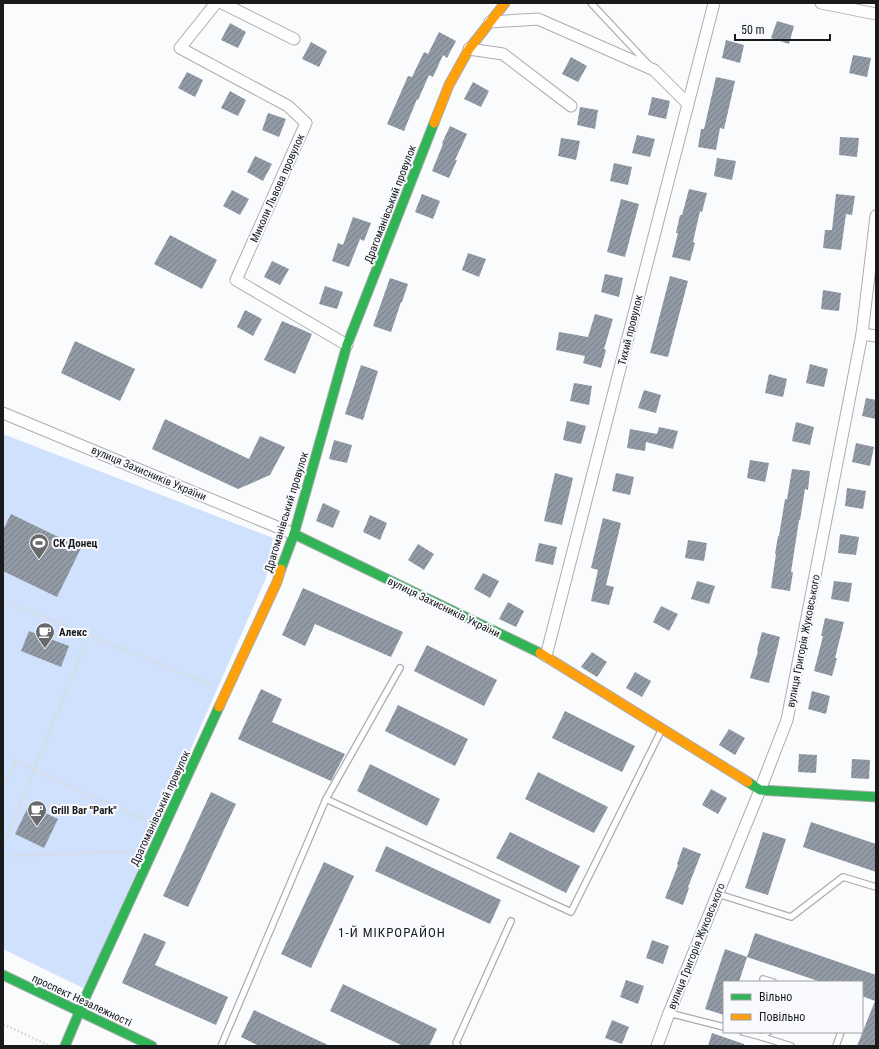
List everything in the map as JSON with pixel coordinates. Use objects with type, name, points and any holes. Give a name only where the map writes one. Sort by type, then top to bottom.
[{"type":"street","name":"Миколи Львова провулок","points":[[216,3],[180,48],[288,106],[306,123],[236,280],[347,345]]},
{"type":"street","points":[[222,3],[294,39]]},
{"type":"street","name":"Драгоманівський провулок","points":[[65,1046],[79,1012],[277,582],[294,534],[347,345],[449,85],[469,49],[505,3]]},
{"type":"street","name":"Тихий провулок","points":[[546,656],[714,3]]},
{"type":"street","points":[[821,3],[876,14]]},
{"type":"street","points":[[490,22],[538,19],[654,70],[688,104]]},
{"type":"street","points":[[469,49],[503,54],[571,106]]},
{"type":"street","name":"вулиця Григорія Жуковського","points":[[656,1046],[787,720],[862,334],[876,216]]},
{"type":"street","points":[[862,334],[876,336]]},
{"type":"street","name":"вулиця Захисників України","points":[[3,413],[294,534],[546,656],[760,790],[876,797]]},
{"type":"street","name":"проспект Незалежності","points":[[3,975],[152,1046]]},
{"type":"lane","points":[[591,3],[654,70]]},
{"type":"lane","points":[[221,1046],[326,799],[400,668]]},
{"type":"lane","points":[[326,799],[571,912],[662,729]]},
{"type":"lane","points":[[718,894],[791,917],[843,877],[876,887]]},
{"type":"lane","points":[[458,1046],[456,1043],[511,922]]},
{"type":"lane","points":[[763,979],[770,981]]},
{"type":"lane","points":[[668,1013],[723,1027]]},
{"type":"lane","points":[[747,1033],[791,1046]]},
{"type":"lane","points":[[762,1037],[767,1033]]},
{"type":"lane","points":[[836,1046],[841,1033]]},
{"type":"path","points":[[3,600],[226,691]]},
{"type":"path","points":[[3,846],[89,635]]},
{"type":"path","points":[[3,788],[15,761],[164,828]]},
{"type":"path","points":[[3,856],[153,851]]},
{"type":"path","points":[[3,1024],[50,1046]]},
{"type":"shaded area","points":[[3,434],[273,538],[266,578],[85,989],[3,949]]},
{"type":"building","points":[[777,21],[794,26],[789,44],[771,38]]},
{"type":"building","points":[[230,23],[246,32],[238,48],[221,40]]},
{"type":"building","points":[[439,32],[456,41],[447,58],[443,55],[433,77],[429,75],[404,131],[387,124],[408,76],[412,77],[424,52],[428,54]]},
{"type":"building","points":[[726,40],[744,45],[740,63],[722,58]]},
{"type":"building","points":[[311,42],[327,51],[319,67],[302,59]]},
{"type":"building","points":[[853,55],[871,58],[867,77],[849,73]]},
{"type":"building","points":[[571,57],[587,66],[578,82],[562,74]]},
{"type":"building","points":[[187,72],[203,80],[195,97],[178,88]]},
{"type":"building","points":[[716,77],[735,81],[724,129],[720,128],[716,150],[698,147],[701,129],[704,129]]},
{"type":"building","points":[[473,82],[489,91],[481,107],[464,99]]},
{"type":"building","points":[[230,91],[246,100],[238,116],[221,108]]},
{"type":"building","points":[[652,97],[670,101],[666,119],[648,115]]},
{"type":"building","points":[[580,107],[598,110],[595,129],[577,125]]},
{"type":"building","points":[[268,113],[286,119],[279,137],[262,130]]},
{"type":"building","points":[[450,126],[467,134],[455,160],[457,160],[449,178],[432,171]]},
{"type":"building","points":[[637,135],[655,139],[650,157],[632,153]]},
{"type":"building","points":[[840,137],[859,138],[857,157],[839,155]]},
{"type":"building","points":[[561,138],[580,141],[576,160],[558,156]]},
{"type":"building","points":[[255,156],[272,164],[263,181],[247,172]]},
{"type":"building","points":[[717,158],[736,161],[732,180],[714,176]]},
{"type":"building","points":[[614,163],[632,167],[628,185],[610,181]]},
{"type":"building","points":[[689,189],[707,193],[702,212],[700,211],[693,242],[695,243],[690,261],[672,257],[678,233],[676,233],[680,215],[682,215]]},
{"type":"building","points":[[232,190],[249,199],[240,215],[223,206]]},
{"type":"building","points":[[422,194],[440,201],[433,219],[415,212]]},
{"type":"building","points":[[836,194],[855,196],[852,215],[846,214],[841,250],[823,248],[825,230],[832,230]]},
{"type":"building","points":[[621,199],[639,204],[625,257],[607,252]]},
{"type":"building","points":[[353,217],[371,223],[364,241],[360,239],[349,267],[332,261],[338,243],[343,245]]},
{"type":"building","points":[[170,235],[217,260],[202,289],[154,264]]},
{"type":"building","points":[[468,253],[486,259],[479,277],[462,270]]},
{"type":"building","points":[[272,261],[289,269],[280,285],[264,277]]},
{"type":"building","points":[[605,274],[623,278],[619,297],[601,292]]},
{"type":"building","points":[[670,276],[688,281],[668,357],[650,353]]},
{"type":"building","points":[[390,278],[408,284],[391,332],[373,326]]},
{"type":"building","points":[[325,286],[343,292],[337,309],[319,304]]},
{"type":"building","points":[[823,290],[841,293],[839,311],[821,309]]},
{"type":"building","points":[[245,310],[262,319],[253,336],[237,327]]},
{"type":"building","points":[[595,314],[613,319],[604,349],[606,350],[601,368],[583,363],[585,356],[556,350],[559,332],[588,337]]},
{"type":"building","points":[[282,321],[312,334],[295,374],[264,360]]},
{"type":"building","points":[[75,341],[135,369],[120,401],[61,373]]},
{"type":"building","points":[[810,364],[828,369],[824,387],[806,383]]},
{"type":"building","points":[[361,365],[378,371],[363,420],[345,414]]},
{"type":"building","points":[[769,374],[787,379],[783,397],[765,393]]},
{"type":"building","points":[[574,383],[592,386],[589,405],[570,401]]},
{"type":"building","points":[[644,390],[661,395],[656,413],[638,408]]},
{"type":"building","points":[[866,398],[876,400],[876,419],[862,416]]},
{"type":"building","points":[[165,419],[249,459],[260,436],[285,447],[270,475],[238,489],[152,449]]},
{"type":"building","points":[[567,421],[586,426],[581,444],[563,440]]},
{"type":"building","points":[[796,422],[814,427],[810,445],[792,441]]},
{"type":"building","points":[[659,427],[678,431],[673,449],[646,442],[645,451],[627,448],[630,429],[657,434]]},
{"type":"building","points":[[334,440],[352,445],[347,463],[329,459]]},
{"type":"building","points":[[856,443],[874,447],[870,466],[852,462]]},
{"type":"building","points":[[750,460],[769,463],[765,482],[747,478]]},
{"type":"building","points":[[792,469],[810,471],[808,490],[805,489],[799,520],[791,572],[793,572],[790,591],[771,588],[778,536],[785,499],[787,499]]},
{"type":"building","points":[[555,473],[573,478],[562,525],[544,521]]},
{"type":"building","points":[[616,473],[634,477],[630,495],[612,491]]},
{"type":"building","points":[[847,488],[866,491],[863,509],[845,506]]},
{"type":"building","points":[[323,503],[340,511],[333,528],[316,521]]},
{"type":"building","name":"СК Донец","points":[[11,514],[81,548],[57,597],[3,571],[3,530]]},
{"type":"building","points":[[370,515],[387,523],[380,540],[363,532]]},
{"type":"building","points":[[603,518],[621,523],[606,585],[614,587],[609,605],[591,601],[598,570],[591,568]]},
{"type":"building","points":[[840,534],[859,537],[856,555],[838,553]]},
{"type":"building","points":[[688,540],[707,543],[704,561],[685,558]]},
{"type":"building","points":[[539,543],[557,547],[553,565],[535,561]]},
{"type":"building","points":[[418,544],[434,554],[424,570],[408,560]]},
{"type":"building","points":[[483,573],[499,581],[490,598],[474,589]]},
{"type":"building","points":[[697,581],[715,586],[709,604],[691,599]]},
{"type":"building","points":[[834,581],[852,583],[849,602],[831,599]]},
{"type":"building","points":[[303,588],[403,632],[391,657],[315,624],[305,646],[282,635]]},
{"type":"building","points":[[508,602],[524,611],[516,627],[499,619]]},
{"type":"building","points":[[661,606],[678,614],[669,631],[653,622]]},
{"type":"building","points":[[825,618],[844,622],[832,676],[814,671],[823,636],[821,636]]},
{"type":"building","name":"Алекс","points":[[29,631],[69,646],[61,667],[21,651]]},
{"type":"building","points":[[762,632],[780,637],[769,683],[750,678]]},
{"type":"building","points":[[427,645],[497,680],[484,706],[414,671]]},
{"type":"building","points":[[592,652],[607,662],[597,677],[581,667]]},
{"type":"building","points":[[635,672],[651,681],[642,697],[626,688]]},
{"type":"building","points":[[261,689],[282,699],[272,722],[345,754],[331,781],[238,739]]},
{"type":"building","points":[[812,691],[830,696],[826,714],[808,709]]},
{"type":"building","points":[[398,705],[468,739],[455,766],[385,731]]},
{"type":"building","points":[[565,711],[635,746],[622,772],[552,738]]},
{"type":"building","points":[[729,729],[745,738],[735,755],[719,745]]},
{"type":"building","points":[[799,754],[817,755],[816,773],[798,772]]},
{"type":"building","points":[[852,759],[870,760],[869,779],[851,778]]},
{"type":"building","points":[[370,764],[440,799],[427,826],[357,791]]},
{"type":"building","points":[[538,772],[608,807],[594,833],[525,799]]},
{"type":"building","points":[[711,789],[727,798],[718,814],[702,805]]},
{"type":"building","points":[[211,792],[236,804],[188,907],[163,896]]},
{"type":"building","name":"Grill Bar \"Park\"","points":[[29,805],[58,819],[44,848],[15,834]]},
{"type":"building","points":[[811,822],[876,844],[876,872],[803,847]]},
{"type":"building","points":[[510,832],[580,866],[566,893],[496,858]]},
{"type":"building","points":[[763,832],[786,839],[768,895],[745,888]]},
{"type":"building","points":[[386,846],[501,900],[490,924],[375,871]]},
{"type":"building","points":[[683,847],[701,854],[688,887],[689,888],[683,905],[665,898],[678,865],[677,864]]},
{"type":"building","points":[[324,862],[354,876],[311,968],[281,954]]},
{"type":"building","points":[[144,933],[166,942],[155,965],[228,997],[216,1025],[122,983]]},
{"type":"building","points":[[755,933],[876,975],[876,1046],[857,1046],[875,1001],[863,996],[863,981],[818,981],[747,957]]},
{"type":"building","points":[[652,940],[669,946],[663,964],[646,958]]},
{"type":"building","points":[[725,949],[747,957],[739,981],[723,981],[723,1015],[705,1009]]},
{"type":"building","points":[[626,980],[644,986],[638,1004],[620,997]]},
{"type":"building","points":[[343,984],[437,1029],[429,1046],[403,1046],[330,1011]]},
{"type":"building","points":[[254,1010],[330,1046],[259,1046],[241,1037]]},
{"type":"building","points":[[612,1020],[629,1027],[622,1044],[605,1038]]},
{"type":"building","points":[[712,1033],[744,1044],[744,1046],[708,1046]]},
{"type":"traffic: fast","points":[[281,569],[294,534],[347,345],[434,123]]},
{"type":"traffic: fast","points":[[294,534],[540,653]]},
{"type":"traffic: fast","points":[[65,1046],[86,996],[219,707]]},
{"type":"traffic: fast","points":[[748,782],[760,790],[876,797]]},
{"type":"traffic: fast","points":[[3,975],[152,1046]]},
{"type":"traffic: slow","points":[[434,123],[449,85],[469,49],[505,3]]},
{"type":"traffic: slow","points":[[219,707],[277,582],[281,569]]},
{"type":"traffic: slow","points":[[540,653],[748,782]]},
{"type":"place","name":"СК Донец","points":[[39,560]]},
{"type":"place","name":"Алекс","points":[[45,649]]},
{"type":"place","name":"Grill Bar \"Park\"","points":[[37,827]]},
{"type":"district","name":"1-Й МІКРОРАЙОН","points":[[392,932]]}]
